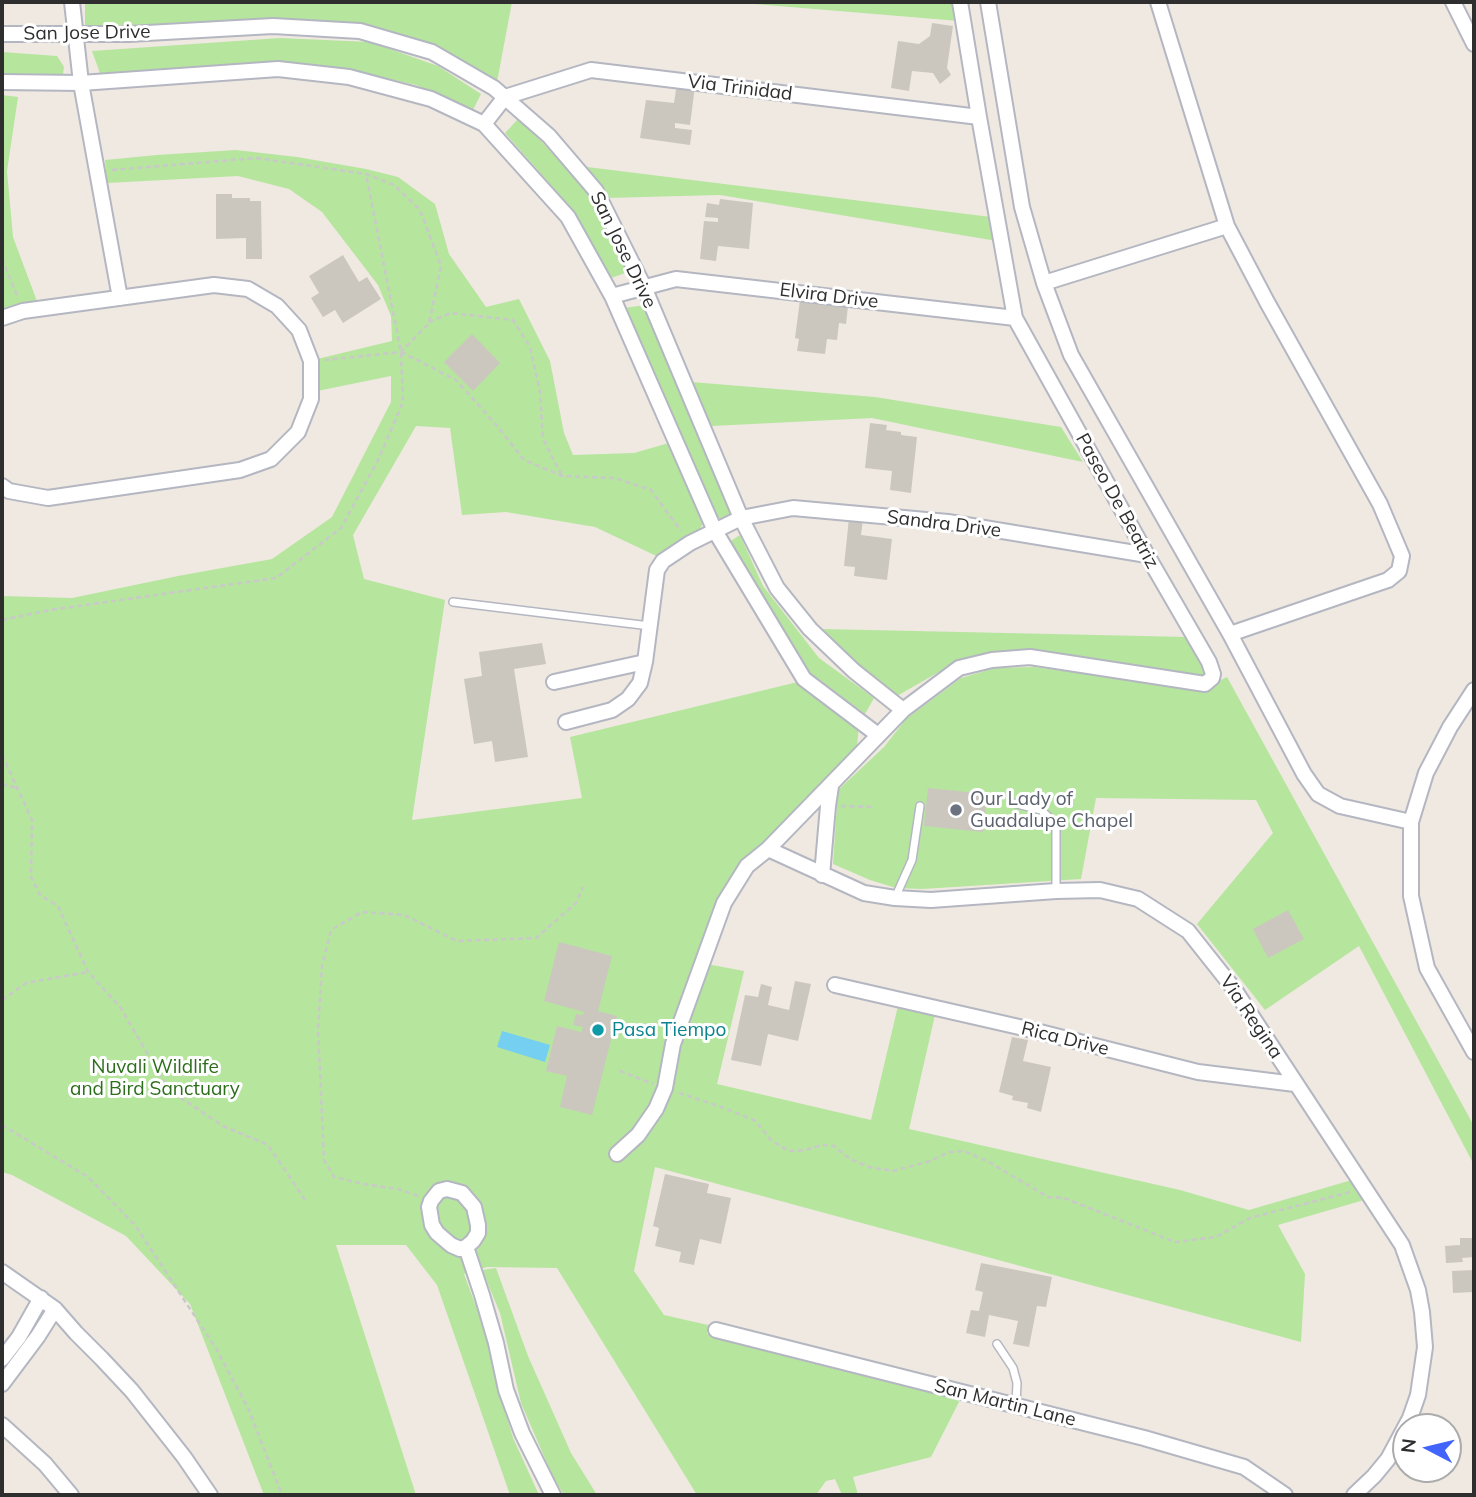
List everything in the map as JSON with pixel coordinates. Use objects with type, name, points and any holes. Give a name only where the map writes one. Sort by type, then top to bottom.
[{"type":"street","points":[[72,2],[80,83],[120,298]]},
{"type":"street","name":"Paseo De Beatriz","points":[[903,710],[958,668],[992,660],[1030,657],[1205,684],[1214,672],[1015,318],[960,2]]},
{"type":"street","points":[[988,2],[1022,207],[1044,283],[1071,355],[1230,634],[1304,774],[1318,794],[1340,806],[1411,822]]},
{"type":"street","points":[[1158,2],[1227,226],[1380,505],[1402,556],[1399,571],[1388,580],[1230,634]]},
{"type":"street","points":[[1453,2],[1474,44]]},
{"type":"street","name":"San Jose Drive","points":[[2,34],[129,34],[273,26],[359,31],[432,52],[494,88],[549,136],[596,191],[644,287],[741,518],[776,588],[810,629],[854,671],[903,710]]},
{"type":"street","name":"San Jose Drive","points":[[2,82],[80,83],[278,69],[349,77],[431,99],[484,124],[568,216],[612,296],[715,531],[804,678],[878,735]]},
{"type":"street","name":"Via Trinidad","points":[[505,97],[591,70],[979,117]]},
{"type":"street","points":[[484,124],[505,97]]},
{"type":"street","points":[[1044,283],[1227,226]]},
{"type":"street","name":"Elvira Drive","points":[[612,296],[676,279],[1015,318]]},
{"type":"street","points":[[2,486],[9,491],[48,498],[240,470],[271,459],[298,432],[311,398],[311,361],[299,330],[277,306],[248,289],[214,285],[23,311],[3,317]]},
{"type":"street","name":"Sandra Drive","points":[[566,722],[612,710],[628,699],[640,683],[645,663],[657,570],[663,561],[690,543],[741,518],[793,508],[948,522],[1147,555]]},
{"type":"street","points":[[554,682],[645,663]]},
{"type":"street","points":[[1474,690],[1450,727],[1426,773],[1411,822],[1411,896],[1427,968],[1474,1052]]},
{"type":"street","points":[[617,1154],[638,1135],[656,1109],[665,1088],[673,1044],[724,903],[747,866],[768,849],[903,710]]},
{"type":"street","points":[[822,875],[831,785]]},
{"type":"street","name":"Via Regina","points":[[768,849],[863,893],[932,901],[1100,890],[1138,899],[1188,931],[1234,989],[1402,1245],[1418,1290],[1425,1348],[1418,1395],[1410,1418],[1388,1459],[1354,1495]]},
{"type":"street","name":"Rica Drive","points":[[835,985],[1028,1029],[1198,1072],[1295,1084]]},
{"type":"street","points":[[447,1189],[462,1193],[474,1207],[478,1233],[466,1247],[460,1249],[451,1245],[432,1225],[429,1207],[439,1191],[447,1189]]},
{"type":"street","points":[[466,1247],[482,1295],[510,1401],[522,1433],[553,1495]]},
{"type":"street","points":[[2,1272],[55,1309],[132,1391],[210,1495]]},
{"type":"street","points":[[2,1359],[19,1337],[41,1298]]},
{"type":"street","points":[[2,1384],[55,1309]]},
{"type":"street","name":"San Martin Lane","points":[[716,1330],[1144,1438],[1244,1467],[1285,1495]]},
{"type":"street","points":[[2,1425],[45,1464],[71,1495]]},
{"type":"lane","points":[[453,602],[650,626]]},
{"type":"lane","points":[[1013,803],[1041,810],[1056,824],[1056,891]]},
{"type":"lane","points":[[894,898],[912,860],[920,806]]},
{"type":"lane","points":[[998,1343],[1013,1368],[1017,1383],[1016,1405]]},
{"type":"path","points":[[98,172],[256,158],[366,174],[394,185],[420,210],[442,265],[429,323]]},
{"type":"path","points":[[2,260],[23,311]]},
{"type":"path","points":[[401,352],[429,323],[451,313],[513,320],[530,347],[540,392],[543,439],[562,476]]},
{"type":"path","points":[[311,361],[401,352],[456,380],[524,460],[562,476],[615,478],[651,489],[690,543]]},
{"type":"path","points":[[2,755],[32,820],[32,877],[40,895],[58,906],[88,972],[120,1007],[169,1090],[223,1126],[268,1145],[305,1200]]},
{"type":"path","points":[[2,784],[17,788]]},
{"type":"path","points":[[828,806],[872,807]]},
{"type":"path","points":[[431,1201],[398,1189],[334,1177],[324,1160],[318,1029],[322,966],[331,930],[362,912],[404,915],[457,941],[536,939],[576,903],[583,887]]},
{"type":"path","points":[[2,1000],[26,983],[88,972]]},
{"type":"path","points":[[620,1070],[754,1120],[772,1141],[789,1151],[806,1150],[824,1144],[834,1146],[850,1159],[869,1167],[893,1171],[964,1150],[1048,1197],[1064,1198],[1175,1242],[1216,1237],[1250,1219],[1364,1188]]},
{"type":"path","points":[[2,1125],[88,1177],[135,1225],[215,1348],[248,1409],[282,1495]]},
{"type":"green space","points":[[85,2],[512,2],[497,82],[360,25],[85,29]]},
{"type":"green space","points":[[730,2],[954,2],[959,21]]},
{"type":"green space","points":[[280,38],[370,42],[438,66],[481,94],[473,110],[416,85],[346,69],[274,63],[102,79],[92,51]]},
{"type":"green space","points":[[2,52],[57,56],[64,67],[62,81],[2,75]]},
{"type":"green space","points":[[2,95],[18,97],[7,171],[13,237],[41,312],[2,317]]},
{"type":"green space","points":[[518,119],[589,194],[628,272],[611,278],[573,210],[505,133]]},
{"type":"green space","name":"Nuvali Wildlife and Bird Sanctuary","points":[[236,150],[297,157],[398,177],[435,204],[449,254],[486,307],[519,299],[550,361],[564,433],[573,455],[634,453],[669,443],[704,522],[695,537],[665,560],[595,527],[506,512],[462,515],[450,428],[416,426],[353,535],[364,579],[445,600],[412,820],[582,798],[570,737],[802,681],[859,725],[857,746],[742,865],[718,899],[696,962],[744,971],[717,1084],[871,1120],[898,1006],[935,1015],[909,1129],[1180,1190],[1249,1210],[1352,1180],[1364,1200],[1278,1225],[1305,1274],[1301,1342],[655,1167],[634,1271],[664,1315],[708,1325],[707,1334],[960,1400],[931,1457],[853,1477],[858,1495],[842,1495],[835,1479],[826,1481],[816,1495],[697,1495],[557,1268],[487,1267],[464,1274],[489,1341],[497,1384],[513,1438],[539,1495],[510,1495],[437,1285],[406,1245],[336,1245],[416,1495],[264,1495],[190,1304],[126,1236],[2,1172],[2,596],[72,598],[272,559],[332,517],[391,402],[391,376],[317,391],[313,360],[392,341],[391,316],[378,285],[322,212],[289,189],[238,176],[107,183],[105,160]]},
{"type":"green space","points":[[579,166],[991,217],[997,241],[720,195],[605,198]]},
{"type":"green space","points":[[645,305],[731,514],[718,519],[624,308]]},
{"type":"green space","points":[[691,382],[875,397],[1061,427],[1083,462],[872,418],[712,426]]},
{"type":"green space","points":[[740,535],[763,586],[819,658],[874,698],[865,714],[809,672],[754,590],[729,542]]},
{"type":"green space","points":[[823,629],[1188,637],[1204,664],[1206,675],[1199,679],[1035,652],[993,653],[958,661],[897,696],[861,670]]},
{"type":"green space","points":[[1034,667],[1206,687],[1227,677],[1474,1126],[1474,1165],[1359,946],[1265,1010],[1197,924],[1273,833],[1256,800],[1096,798],[1081,879],[922,889],[896,888],[833,864],[838,790],[884,747],[906,719],[961,678],[995,668]]},
{"type":"green space","points":[[496,1268],[528,1356],[571,1453],[597,1495],[564,1495],[553,1477],[521,1403],[500,1313],[482,1270]]},
{"type":"water","points":[[502,1031],[550,1045],[545,1062],[497,1047]]},
{"type":"building","points":[[932,23],[953,26],[947,68],[951,75],[940,84],[933,73],[912,71],[909,91],[891,88],[898,41],[919,44],[930,36]]},
{"type":"building","points":[[677,83],[695,86],[690,125],[675,123],[675,128],[692,130],[690,145],[640,138],[646,100],[674,103]]},
{"type":"building","points":[[216,194],[232,194],[232,198],[261,201],[262,259],[246,259],[246,238],[216,239]]},
{"type":"building","points":[[720,199],[753,203],[749,249],[718,246],[716,261],[700,259],[704,221],[718,222],[718,218],[705,217],[707,203],[719,205]]},
{"type":"building","points":[[343,255],[359,282],[367,277],[381,299],[343,323],[335,310],[323,317],[311,298],[319,293],[309,276]]},
{"type":"building","points":[[800,300],[848,306],[846,324],[839,323],[837,340],[827,339],[825,354],[797,351],[799,339],[795,338]]},
{"type":"building","points":[[472,334],[500,363],[473,391],[444,362]]},
{"type":"building","points":[[870,423],[887,425],[886,430],[917,437],[911,493],[890,490],[892,471],[865,468]]},
{"type":"building","points":[[849,518],[863,519],[861,535],[892,539],[887,580],[854,576],[855,567],[844,566]]},
{"type":"building","points":[[542,643],[546,664],[514,669],[528,757],[495,762],[492,741],[474,744],[464,679],[482,676],[479,652]]},
{"type":"building","name":"Our Lady of Guadalupe Chapel","points":[[928,788],[987,794],[983,832],[924,826]]},
{"type":"building","points":[[1288,910],[1304,939],[1268,958],[1253,929]]},
{"type":"building","name":"Pasa Tiempo","points":[[559,942],[612,956],[598,1011],[617,1016],[592,1115],[560,1107],[567,1076],[546,1071],[557,1026],[581,1032],[583,1027],[573,1025],[576,1014],[583,1015],[584,1012],[544,1001]]},
{"type":"building","points":[[795,981],[811,984],[798,1041],[768,1034],[761,1066],[731,1060],[745,995],[758,997],[761,984],[772,987],[768,1005],[789,1010]]},
{"type":"building","points":[[1012,1037],[1028,1040],[1023,1061],[1051,1067],[1041,1112],[1027,1108],[1028,1103],[1012,1100],[1013,1096],[999,1092]]},
{"type":"building","points":[[665,1174],[709,1184],[707,1193],[731,1198],[721,1244],[700,1239],[694,1265],[679,1262],[681,1252],[655,1246],[659,1228],[653,1226]]},
{"type":"building","points":[[1460,1238],[1474,1238],[1474,1257],[1462,1258],[1463,1262],[1446,1263],[1445,1246],[1460,1245]]},
{"type":"building","points":[[981,1263],[1052,1277],[1046,1307],[1037,1306],[1029,1347],[1013,1344],[1018,1321],[989,1315],[985,1337],[966,1333],[971,1310],[979,1311],[983,1292],[975,1290]]},
{"type":"building","points":[[1474,1270],[1474,1292],[1453,1293],[1452,1271]]},
{"type":"place","name":"Our Lady of Guadalupe Chapel","points":[[956,810]]},
{"type":"place","name":"Pasa Tiempo","points":[[598,1030]]}]
